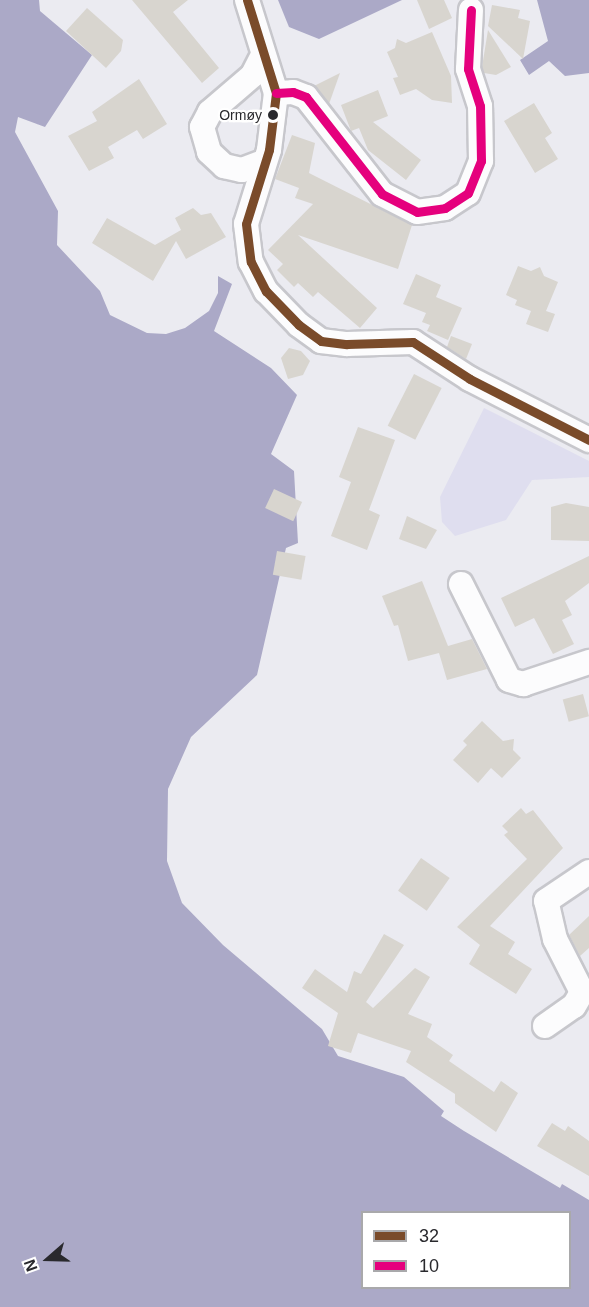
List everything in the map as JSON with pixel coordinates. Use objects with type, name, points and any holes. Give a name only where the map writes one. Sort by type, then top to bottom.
[{"type":"street","points":[[247,0],[262,57],[276,93],[273,135],[246,224],[246,244],[262,285],[299,325],[321,341],[413,342],[470,379],[589,440]]},
{"type":"street","points":[[276,93],[293,92],[306,97],[382,194],[417,212],[445,208],[468,193],[481,161],[480,105],[468,69],[471,10]]},
{"type":"street","points":[[262,57],[253,75],[210,112],[202,127],[209,152],[224,166],[242,170],[263,162]]},
{"type":"street","points":[[461,584],[509,680],[522,684],[589,662]]},
{"type":"street","points":[[546,1026],[574,1006],[582,992],[555,939],[546,901],[589,872]]},
{"type":"shaded area","points":[[484,408],[589,461],[589,477],[532,480],[506,520],[455,536],[442,522],[440,497]]},
{"type":"water","points":[[0,0],[39,0],[40,11],[92,55],[45,127],[18,117],[15,132],[58,211],[57,245],[100,291],[110,315],[147,333],[166,334],[185,328],[209,311],[218,293],[218,276],[232,284],[214,331],[271,368],[297,395],[271,454],[294,471],[298,543],[286,548],[257,675],[191,737],[168,789],[167,861],[182,903],[223,945],[322,1029],[338,1056],[404,1077],[444,1111],[441,1116],[560,1188],[562,1184],[589,1200],[589,1307],[0,1307]]},
{"type":"water","points":[[278,0],[402,0],[319,39],[289,27]]},
{"type":"water","points":[[537,0],[589,0],[589,73],[565,76],[549,61],[529,75],[520,60],[548,41]]},
{"type":"building","points":[[132,0],[188,0],[173,12],[219,68],[202,83]]},
{"type":"building","points":[[417,0],[444,0],[452,18],[429,29]]},
{"type":"building","points":[[492,5],[520,10],[518,18],[530,21],[523,59],[488,26]]},
{"type":"building","points":[[87,8],[123,40],[121,51],[106,68],[66,31]]},
{"type":"building","points":[[488,30],[511,67],[496,75],[484,73],[482,67]]},
{"type":"building","points":[[432,32],[451,76],[452,103],[432,100],[416,89],[400,95],[393,78],[398,77],[387,52],[395,48],[397,39],[406,43]]},
{"type":"building","points":[[340,73],[329,104],[314,86]]},
{"type":"building","points":[[139,79],[167,124],[143,139],[137,130],[108,147],[114,158],[89,171],[68,136],[97,121],[92,112]]},
{"type":"building","points":[[378,90],[388,116],[373,122],[421,160],[406,180],[368,150],[359,128],[351,131],[341,105]]},
{"type":"building","points":[[534,103],[552,133],[545,138],[558,159],[535,173],[504,121]]},
{"type":"building","points":[[292,135],[315,143],[309,173],[412,225],[398,269],[298,235],[377,308],[360,328],[318,292],[313,297],[298,283],[294,287],[277,270],[283,264],[268,250],[313,204],[295,198],[299,188],[275,179]]},
{"type":"building","points":[[193,208],[201,215],[211,213],[226,237],[186,259],[176,241],[153,281],[92,243],[107,218],[155,245],[181,230],[175,218]]},
{"type":"building","points":[[518,266],[531,271],[540,267],[544,276],[558,282],[546,311],[555,314],[548,332],[526,324],[531,311],[515,305],[517,300],[506,295]]},
{"type":"building","points":[[416,274],[441,285],[436,297],[462,308],[448,340],[427,331],[430,325],[422,322],[426,313],[403,304]]},
{"type":"building","points":[[451,336],[472,344],[466,359],[447,347]]},
{"type":"building","points":[[289,348],[301,351],[310,361],[303,375],[288,379],[281,358]]},
{"type":"building","points":[[414,374],[442,388],[415,440],[388,426]]},
{"type":"building","points":[[358,427],[395,440],[369,510],[380,515],[367,550],[331,536],[351,482],[339,477]]},
{"type":"building","points":[[274,489],[302,502],[293,521],[265,508]]},
{"type":"building","points":[[566,503],[589,507],[589,541],[551,540],[551,507]]},
{"type":"building","points":[[407,516],[437,530],[426,549],[399,539]]},
{"type":"building","points":[[277,551],[306,556],[301,580],[273,575]]},
{"type":"building","points":[[589,556],[589,583],[565,601],[572,615],[562,620],[574,644],[553,654],[534,618],[515,627],[501,598]]},
{"type":"building","points":[[422,581],[448,646],[472,639],[487,669],[447,680],[439,653],[408,661],[398,625],[394,626],[382,596]]},
{"type":"building","points":[[583,694],[589,716],[569,722],[563,699]]},
{"type":"building","points":[[482,721],[503,741],[514,739],[513,750],[521,758],[502,778],[491,768],[478,783],[453,760],[467,745],[463,741]]},
{"type":"building","points":[[521,808],[526,814],[533,810],[563,848],[490,926],[515,942],[508,954],[532,969],[516,994],[469,964],[480,945],[457,927],[527,859],[504,835],[508,832],[502,826]]},
{"type":"building","points":[[421,858],[450,878],[427,911],[398,891]]},
{"type":"building","points":[[589,916],[589,948],[580,956],[569,935]]},
{"type":"building","points":[[384,934],[404,945],[366,1002],[373,1008],[415,968],[430,977],[408,1014],[432,1024],[427,1037],[453,1055],[449,1061],[494,1092],[501,1081],[518,1093],[496,1132],[455,1103],[455,1094],[406,1062],[411,1051],[358,1033],[351,1053],[328,1046],[338,1013],[302,988],[315,969],[347,992],[354,971],[361,974]]},
{"type":"building","points":[[552,1123],[565,1131],[568,1126],[589,1141],[589,1176],[537,1146]]},
{"type":"transit line","name":"32","points":[[247,0],[276,93],[269,150],[246,224],[251,262],[266,291],[299,325],[321,341],[347,344],[413,342],[470,379],[589,440]]},
{"type":"transit line","name":"10","points":[[276,93],[293,92],[306,97],[382,194],[417,212],[445,208],[468,193],[481,161],[480,106],[468,69],[471,10]]},
{"type":"place","name":"Ormøy","points":[[273,115]]}]
